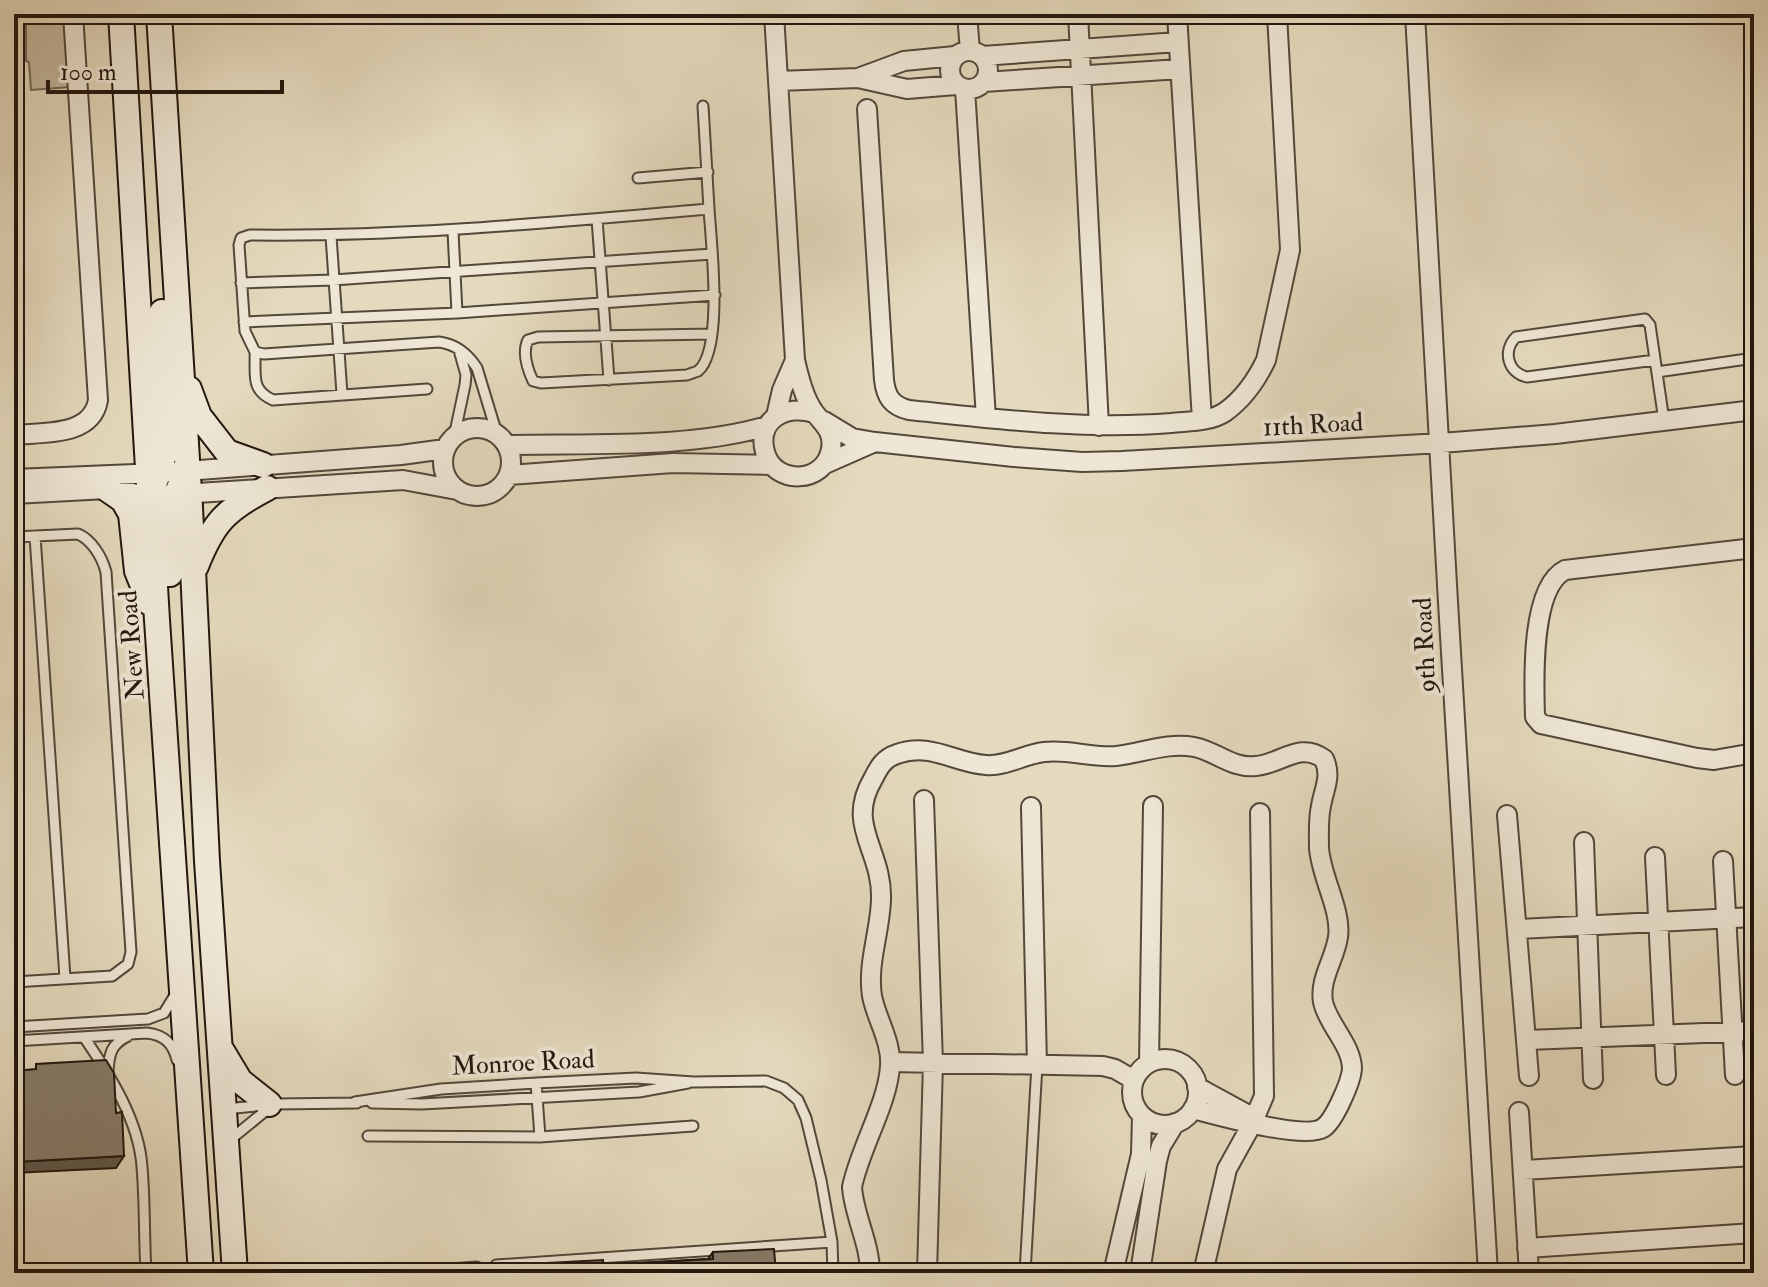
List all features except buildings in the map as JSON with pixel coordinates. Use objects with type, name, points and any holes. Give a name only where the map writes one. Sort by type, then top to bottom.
[{"type":"main road","name":"New Road","points":[[121,14],[152,481],[157,620],[201,1273]]},
{"type":"main road","points":[[159,14],[182,368],[184,486],[193,573],[207,861],[235,1273]]},
{"type":"main road","points":[[152,481],[166,449],[162,274],[173,231]]},
{"type":"main road","points":[[182,368],[199,416],[209,431],[227,452],[265,477],[220,518],[193,573]]},
{"type":"main road","points":[[167,777],[172,703],[169,516],[184,486]]},
{"type":"main road","points":[[107,489],[123,500],[131,514],[137,571],[157,620]]},
{"type":"main road","points":[[220,1046],[240,1081],[272,1104]]},
{"type":"main road","points":[[195,1162],[206,1134],[225,1109]]},
{"type":"street","points":[[14,435],[75,428],[90,418],[98,400],[73,14]]},
{"type":"street","points":[[774,14],[795,360],[798,374],[831,435],[831,450],[825,464],[813,474],[799,477],[784,475],[772,465],[765,453],[763,440],[795,360]]},
{"type":"street","points":[[778,81],[858,78],[907,89],[976,88],[984,82],[988,71],[969,54],[967,14]]},
{"type":"street","points":[[1078,14],[1099,426]]},
{"type":"street","points":[[1177,14],[1202,420]]},
{"type":"street","points":[[867,109],[885,391],[890,401],[898,407],[986,418],[1099,426],[1202,420],[1225,411],[1260,372],[1266,360],[1286,276],[1290,250],[1277,14]]},
{"type":"street","name":"9th Road","points":[[1415,14],[1441,443],[1448,635],[1488,1273]]},
{"type":"street","points":[[858,78],[904,61],[969,54],[1081,50],[1178,42]]},
{"type":"street","points":[[969,54],[949,71],[960,87],[986,418]]},
{"type":"street","points":[[984,82],[1180,69]]},
{"type":"street","points":[[14,479],[152,481],[184,486],[414,454],[450,443],[467,429],[483,428],[502,440],[671,441],[743,433],[772,421],[788,410],[801,409],[819,417]]},
{"type":"street","name":"11th Road","points":[[819,417],[852,438],[875,442],[1082,462],[1441,443],[1754,410]]},
{"type":"street","points":[[265,477],[403,480],[457,490],[472,496],[487,495],[500,488],[509,475],[511,460],[502,440]]},
{"type":"street","name":"11th Road","points":[[825,464],[875,442]]},
{"type":"street","points":[[450,443],[443,464],[447,479],[457,490]]},
{"type":"street","points":[[509,475],[673,463],[772,465]]},
{"type":"street","points":[[14,494],[107,489],[152,481],[184,486]]},
{"type":"street","points":[[1754,548],[1565,570],[1556,575],[1549,586],[1534,648],[1535,717],[1541,724],[1706,759],[1754,753]]},
{"type":"street","points":[[870,1273],[852,1187],[890,1062],[872,996],[870,973],[881,901],[881,879],[861,813],[865,792],[882,763],[895,754],[910,751],[948,754],[988,766],[1041,752],[1062,750],[1084,756],[1114,756],[1180,746],[1206,750],[1230,763],[1257,767],[1299,751],[1310,751],[1324,759],[1329,777],[1321,806],[1319,852],[1339,935],[1325,978],[1323,1001],[1352,1067],[1350,1082],[1330,1122],[1323,1128],[1303,1133],[1193,1109]]},
{"type":"street","points":[[924,800],[933,1063],[927,1273]]},
{"type":"street","points":[[1149,1063],[1153,806]]},
{"type":"street","points":[[1031,807],[1037,1065]]},
{"type":"street","points":[[1203,1273],[1227,1169],[1256,1122],[1265,1087],[1260,813]]},
{"type":"street","points":[[1507,815],[1529,1076]]},
{"type":"street","points":[[1584,842],[1593,1079]]},
{"type":"street","points":[[1655,857],[1666,1075]]},
{"type":"street","points":[[1723,861],[1735,1075]]},
{"type":"street","points":[[1518,929],[1754,917]]},
{"type":"street","points":[[1528,1040],[1754,1031]]},
{"type":"street","points":[[1175,1061],[1190,1071],[1197,1087],[1193,1109],[1175,1123],[1161,1146],[1138,1273],[1114,1271],[1141,1154],[1142,1116],[1133,1099],[1134,1080],[1149,1063],[1175,1061]]},
{"type":"street","points":[[890,1062],[1111,1067],[1134,1080]]},
{"type":"street","points":[[1197,1087],[1256,1122]]},
{"type":"street","points":[[1519,1112],[1529,1273]]},
{"type":"street","points":[[1142,1116],[1157,1124],[1175,1123]]},
{"type":"street","points":[[1523,1170],[1754,1156]]},
{"type":"street","points":[[1527,1248],[1754,1233]]},
{"type":"lane","points":[[703,106],[715,295],[712,334],[703,364],[697,372],[687,375],[541,383],[533,381],[524,348],[528,340],[538,337],[712,334]]},
{"type":"lane","points":[[638,178],[708,172]]},
{"type":"lane","points":[[427,389],[273,400],[262,395],[256,387],[255,352],[249,343],[244,322],[241,238],[250,235],[331,236],[453,231],[709,209]]},
{"type":"lane","points":[[597,219],[609,380]]},
{"type":"lane","points":[[453,231],[457,313]]},
{"type":"lane","points":[[331,236],[342,394]]},
{"type":"lane","points":[[241,283],[333,280],[712,254]]},
{"type":"lane","points":[[244,322],[457,313],[715,295]]},
{"type":"lane","points":[[1655,360],[1527,377],[1512,368],[1508,348],[1516,337],[1645,319],[1650,325],[1664,421]]},
{"type":"lane","points":[[255,352],[264,354],[450,343],[472,360],[477,368],[502,440]]},
{"type":"lane","points":[[450,443],[466,375],[459,350]]},
{"type":"lane","points":[[1657,372],[1754,358]]},
{"type":"lane","points":[[14,537],[70,534],[84,537],[103,561],[131,952],[128,964],[112,976],[14,982]]},
{"type":"lane","points":[[35,536],[65,978]]},
{"type":"lane","points":[[14,1027],[157,1017],[175,998],[180,934]]},
{"type":"lane","points":[[108,1072],[112,1048],[132,1034]]},
{"type":"lane","points":[[14,1041],[157,1034],[170,1043],[175,1053],[192,1117]]},
{"type":"lane","points":[[84,1037],[108,1072],[137,1140],[142,1165],[146,1273]]},
{"type":"lane","points":[[1025,1273],[1037,1065]]},
{"type":"lane","name":"Monroe Road","points":[[355,1102],[441,1089],[536,1083],[636,1078],[694,1082],[766,1081],[784,1088],[798,1100],[812,1139],[832,1242]]},
{"type":"lane","name":"Monroe Road","points":[[225,1109],[272,1104],[422,1104],[537,1098],[639,1092],[694,1082]]},
{"type":"lane","points":[[536,1083],[540,1137]]},
{"type":"lane","points":[[227,1142],[272,1104]]},
{"type":"lane","points":[[368,1136],[540,1137],[693,1126]]},
{"type":"lane","points":[[396,1273],[832,1242],[833,1273]]},
{"type":"shaded area","points":[[65,14],[70,87],[31,90],[29,62],[26,61],[26,15]]}]
